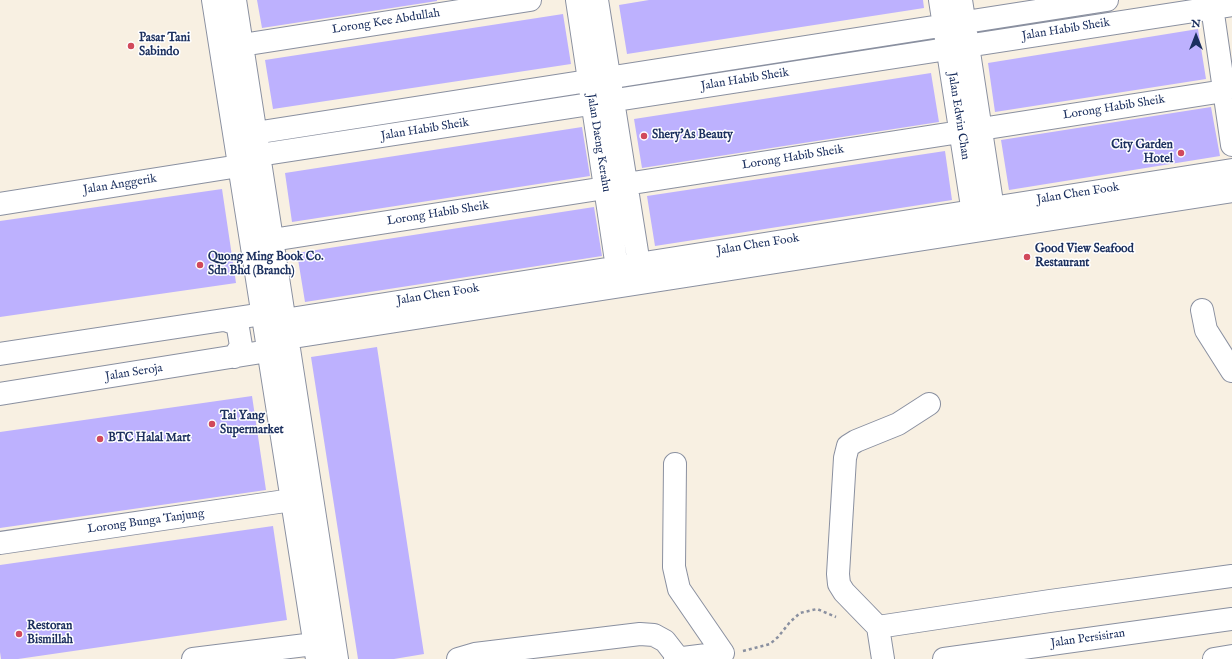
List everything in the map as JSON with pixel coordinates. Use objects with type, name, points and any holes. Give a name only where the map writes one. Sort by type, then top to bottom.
[{"type":"street","points":[[193,659],[315,651],[213,0]]},
{"type":"street","points":[[235,0],[337,659]]},
{"type":"street","name":"Lorong Kee Abdullah","points":[[242,45],[530,0]]},
{"type":"street","name":"Jalan Daeng Kerahu","points":[[577,0],[599,80]]},
{"type":"street","name":"Jalan Daeng Kerahu","points":[[597,0],[599,80],[615,186],[618,277]]},
{"type":"street","name":"Jalan Edwin Chan","points":[[940,0],[954,24],[984,219]]},
{"type":"street","name":"Jalan Edwin Chan","points":[[954,24],[961,0]]},
{"type":"street","name":"Jalan Habib Sheik","points":[[255,133],[1107,0]]},
{"type":"street","points":[[1225,4],[1224,91],[1232,145]]},
{"type":"street","name":"Jalan Habib Sheik","points":[[259,155],[958,47],[1225,4]]},
{"type":"street","name":"Lorong Habib Sheik","points":[[272,240],[1224,91]]},
{"type":"street","name":"Jalan Anggerik","points":[[0,204],[239,166]]},
{"type":"street","name":"Jalan Chen Fook","points":[[286,329],[984,219],[1232,170]]},
{"type":"street","name":"Jalan Daeng Kerahu","points":[[615,186],[640,273]]},
{"type":"street","name":"Jalan Chen Fook","points":[[984,219],[1232,191]]},
{"type":"street","points":[[1202,310],[1206,330],[1232,371]]},
{"type":"street","points":[[0,354],[262,314]]},
{"type":"street","points":[[225,320],[236,324],[238,328],[240,346],[234,357]]},
{"type":"street","name":"Jalan Seroja","points":[[0,394],[268,351]]},
{"type":"street","points":[[883,659],[878,627],[844,592],[838,579],[845,466],[848,446],[856,440],[898,424],[929,404]]},
{"type":"street","points":[[675,464],[674,567],[679,589],[722,653],[675,659]]},
{"type":"street","name":"Lorong Bunga Tanjung","points":[[0,543],[292,500]]},
{"type":"street","points":[[878,627],[1050,601],[1232,576]]},
{"type":"street","name":"Jalan Persisiran","points":[[944,659],[1232,619]]},
{"type":"street","points":[[458,659],[475,654],[640,634],[654,635],[665,641],[679,658]]},
{"type":"street","points":[[1214,659],[1232,656]]},
{"type":"path","points":[[722,653],[743,651],[770,644],[800,613],[817,609],[841,619]]},
{"type":"building","points":[[257,0],[437,0],[437,1],[262,28]]},
{"type":"building","points":[[649,0],[923,0],[924,8],[627,54],[619,5]]},
{"type":"building","points":[[563,14],[571,64],[273,109],[265,60]]},
{"type":"building","points":[[1198,29],[1206,79],[995,112],[988,63]]},
{"type":"building","points":[[931,73],[939,122],[642,168],[634,119]]},
{"type":"building","points":[[1211,107],[1220,156],[1009,190],[1001,140]]},
{"type":"building","points":[[582,127],[590,176],[292,222],[285,173]]},
{"type":"building","points":[[945,151],[952,200],[655,246],[647,196]]},
{"type":"building","points":[[222,189],[236,283],[0,317],[0,221]]},
{"type":"building","points":[[594,207],[602,256],[305,302],[297,253]]},
{"type":"building","points":[[377,347],[424,654],[394,659],[358,659],[311,357]]},
{"type":"building","points":[[252,396],[266,490],[0,528],[0,432]]},
{"type":"building","points":[[273,526],[287,620],[18,659],[1,659],[0,565]]},
{"type":"place","name":"Pasar Tani Sabindo","points":[[131,46]]},
{"type":"place","name":"Shery'As Beauty","points":[[644,136]]},
{"type":"place","name":"City Garden Hotel","points":[[1181,153]]},
{"type":"place","name":"Good View Seafood Restaurant","points":[[1027,257]]},
{"type":"place","name":"Quong Ming Book Co. Sdn Bhd (Branch)","points":[[200,265]]},
{"type":"place","name":"Tai Yang Supermarket","points":[[212,424]]},
{"type":"place","name":"BTC Halal Mart","points":[[100,439]]},
{"type":"place","name":"Restoran Bismillah","points":[[19,634]]}]
